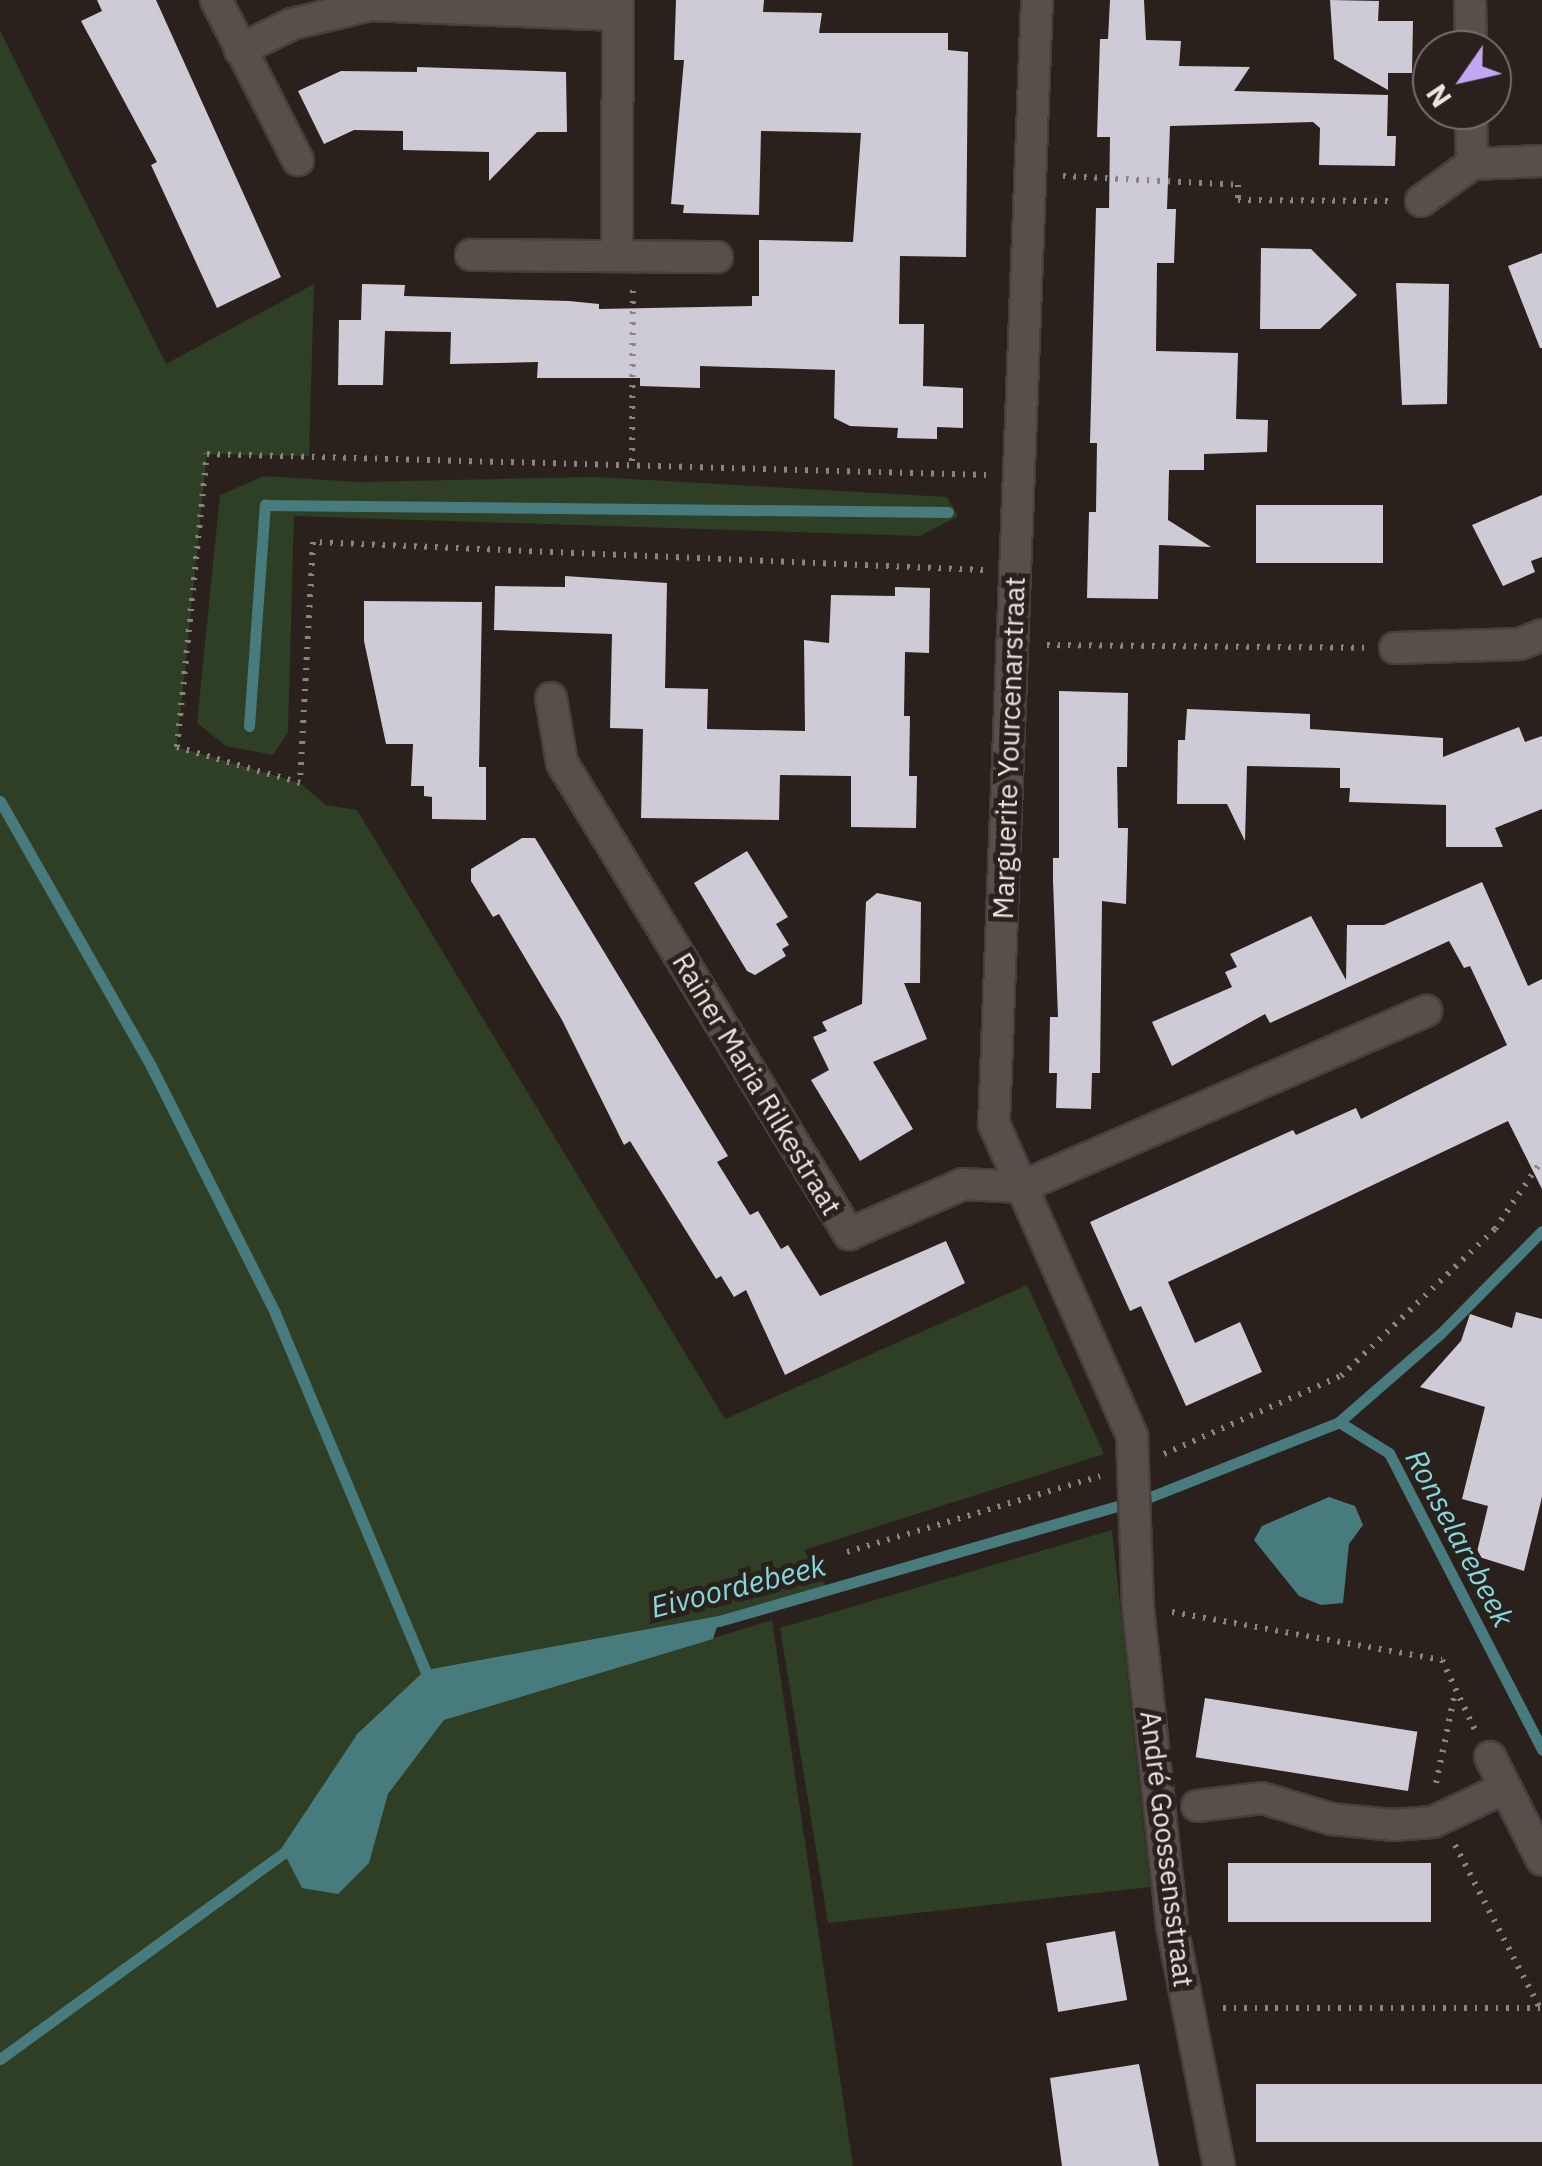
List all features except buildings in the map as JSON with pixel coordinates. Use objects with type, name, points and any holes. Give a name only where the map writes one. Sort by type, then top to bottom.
[{"type":"street","points":[[216,0],[298,160]]},
{"type":"street","name":"Marguerite Yourcenarstraat","points":[[1037,0],[994,1124],[1132,1436],[1134,1530]]},
{"type":"street","points":[[1470,0],[1470,30]]},
{"type":"street","points":[[240,50],[292,24],[370,5],[618,8],[625,252]]},
{"type":"street","points":[[1471,130],[1472,164]]},
{"type":"street","points":[[1421,201],[1472,164],[1542,161]]},
{"type":"street","points":[[471,255],[625,252],[717,257]]},
{"type":"street","points":[[1396,648],[1520,644],[1542,635]]},
{"type":"street","name":"Rainer Maria Rilkestraat","points":[[551,698],[562,764],[849,1234],[963,1184],[1021,1187],[1426,1011]]},
{"type":"street","name":"André Goossensstraat","points":[[1134,1530],[1138,1607],[1172,1926],[1219,2166]]},
{"type":"street","points":[[1490,1757],[1542,1860]]},
{"type":"street","name":"André Goossensstraat","points":[[1197,1806],[1262,1798],[1330,1819],[1392,1824],[1442,1818],[1505,1788]]},
{"type":"path","points":[[1032,174],[1238,185],[1238,200],[1421,201]]},
{"type":"path","points":[[625,252],[632,462]]},
{"type":"path","points":[[1016,574],[946,564],[313,542],[300,783],[177,747],[208,454],[1020,474]]},
{"type":"path","points":[[1013,645],[1396,648]]},
{"type":"path","points":[[847,1552],[1130,1479],[1341,1376],[1495,1229],[1542,1160]]},
{"type":"path","points":[[1138,1607],[1442,1660],[1490,1757]]},
{"type":"path","points":[[1188,2008],[1541,2009],[1432,1797],[1455,1693]]},
{"type":"green space","points":[[0,31],[166,364],[314,284],[309,456],[207,454],[177,747],[300,783],[326,805],[357,810],[725,1419],[1027,1285],[1104,1454],[804,1550],[828,1590],[719,1621],[427,1675],[361,1737],[369,1863],[388,1794],[444,1720],[772,1620],[853,2166],[0,2166]]},
{"type":"green space","points":[[264,476],[358,482],[595,477],[947,497],[958,516],[920,536],[294,516],[288,732],[273,755],[226,746],[197,723],[220,495]]},
{"type":"green space","points":[[1112,1530],[1150,1887],[828,1923],[780,1628]]},
{"type":"water","points":[[1329,1497],[1355,1506],[1363,1525],[1349,1544],[1343,1603],[1321,1605],[1299,1596],[1254,1540],[1262,1526]]},
{"type":"water","points":[[719,1621],[713,1639],[444,1720],[388,1794],[369,1863],[338,1894],[302,1888],[284,1853],[361,1737],[427,1675]]},
{"type":"waterway","points":[[249,726],[265,505],[948,512]]},
{"type":"waterway","points":[[0,801],[151,1066],[275,1313],[427,1675]]},
{"type":"waterway","name":"Eivoordebeek","points":[[0,2059],[284,1853],[361,1737],[427,1675],[719,1621],[1150,1497],[1339,1422],[1440,1334],[1542,1231]]},
{"type":"waterway","name":"Ronselarebeek","points":[[1339,1422],[1389,1453],[1542,1750]]}]
